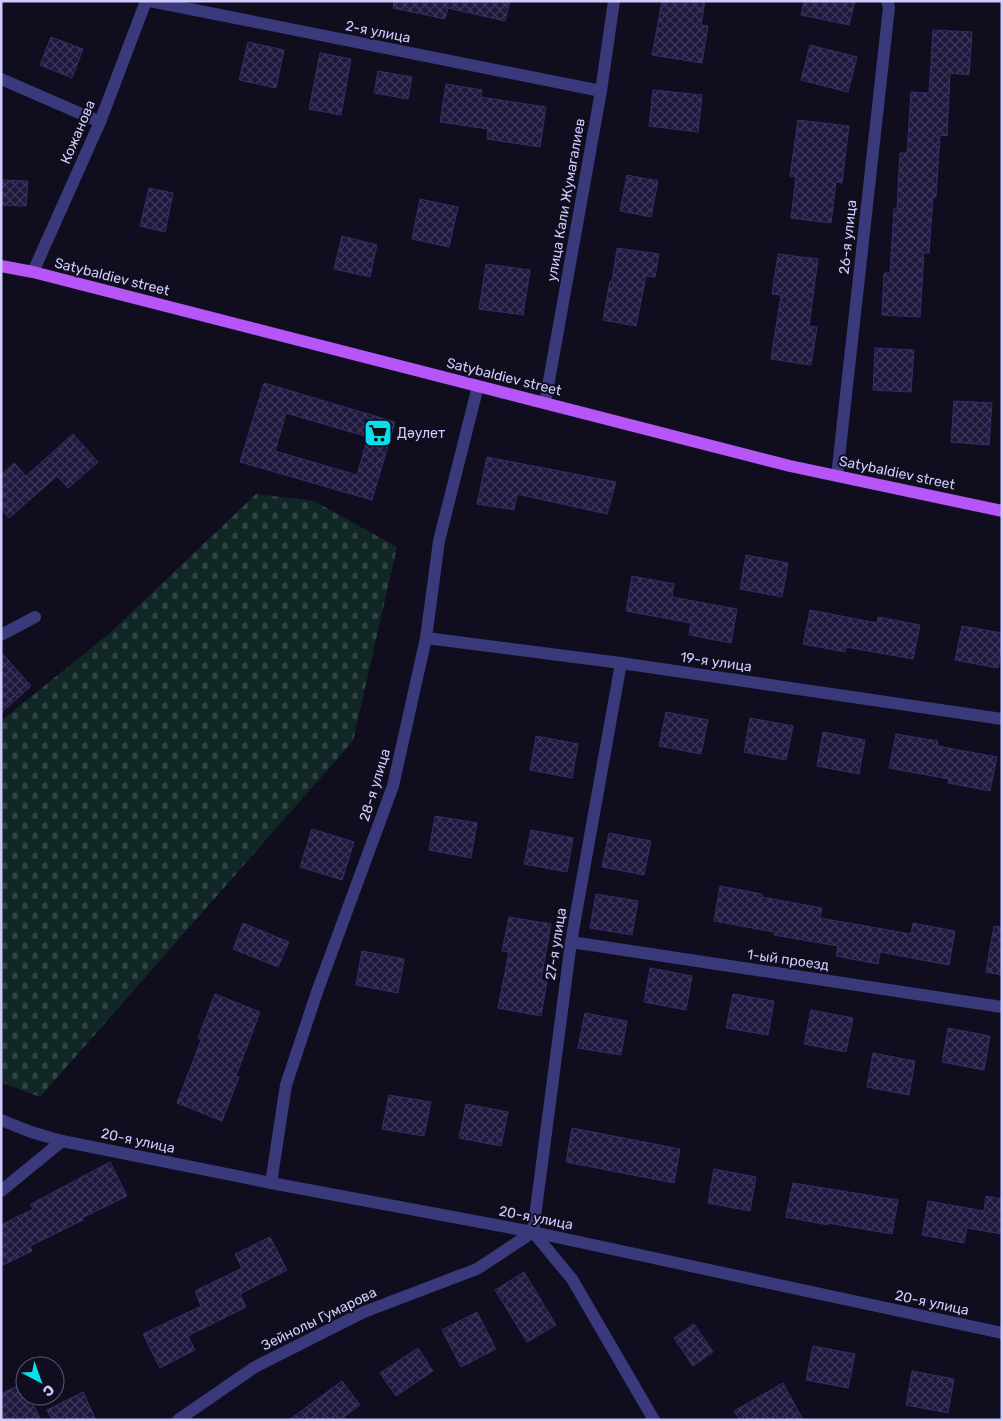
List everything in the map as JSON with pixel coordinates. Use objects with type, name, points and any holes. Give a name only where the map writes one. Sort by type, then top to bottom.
[{"type":"main road","name":"Satybaldiev street","points":[[1,266],[33,272],[790,466],[1002,511]]},
{"type":"street","name":"2-я улица","points":[[148,1],[601,91]]},
{"type":"street","name":"Кожанова","points":[[33,272],[100,122],[148,1]]},
{"type":"street","name":"улица Кали Жумагалиев","points":[[545,403],[601,91],[614,1]]},
{"type":"street","name":"26-я улица","points":[[836,476],[888,17],[889,7],[887,1]]},
{"type":"street","points":[[1,79],[100,122]]},
{"type":"street","name":"28-я улица","points":[[271,1183],[286,1085],[317,992],[393,786],[426,638],[439,541],[478,386]]},
{"type":"street","points":[[1,635],[35,616]]},
{"type":"street","name":"19-я улица","points":[[426,638],[621,663],[1002,718]]},
{"type":"street","name":"27-я улица","points":[[533,1232],[570,942],[621,663]]},
{"type":"street","name":"1-ый проезд","points":[[570,942],[1002,1007]]},
{"type":"street","name":"20-я улица","points":[[1,1120],[31,1132],[62,1140],[271,1183],[533,1232],[1002,1333]]},
{"type":"street","points":[[1,1191],[62,1140]]},
{"type":"street","points":[[533,1232],[572,1278],[654,1420]]},
{"type":"street","name":"Зейнолы Гумарова","points":[[178,1420],[255,1367],[364,1312],[477,1269],[533,1232]]},
{"type":"green space","points":[[256,494],[314,501],[397,547],[353,741],[40,1097],[1,1082],[1,721],[111,632]]},
{"type":"building","points":[[394,1],[510,1],[505,21],[448,8],[445,19],[393,8]]},
{"type":"building","points":[[662,1],[705,1],[701,25],[708,26],[702,63],[652,55]]},
{"type":"building","points":[[804,1],[855,1],[849,25],[801,15]]},
{"type":"building","points":[[933,30],[972,32],[969,75],[950,73],[947,136],[940,135],[936,197],[933,197],[929,253],[924,253],[920,317],[882,315],[884,273],[890,273],[894,209],[897,209],[900,153],[907,153],[911,92],[929,93]]},
{"type":"building","points":[[51,37],[83,49],[72,78],[40,65]]},
{"type":"building","points":[[248,42],[284,50],[276,88],[239,80]]},
{"type":"building","points":[[810,45],[857,57],[848,92],[801,80]]},
{"type":"building","points":[[320,53],[351,59],[341,115],[309,109]]},
{"type":"building","points":[[378,71],[412,77],[408,99],[374,93]]},
{"type":"building","points":[[446,84],[482,90],[481,97],[546,107],[540,147],[487,139],[488,129],[440,122]]},
{"type":"building","points":[[653,90],[702,95],[698,132],[649,126]]},
{"type":"building","points":[[798,120],[849,126],[842,183],[836,182],[831,223],[791,218],[796,177],[790,176]]},
{"type":"building","points":[[627,175],[658,181],[651,217],[620,211]]},
{"type":"building","points":[[1,180],[28,181],[26,206],[1,205]]},
{"type":"building","points":[[149,188],[173,193],[165,232],[140,226]]},
{"type":"building","points":[[420,199],[458,207],[449,247],[412,239]]},
{"type":"building","points":[[342,236],[377,245],[370,277],[334,269]]},
{"type":"building","points":[[617,248],[659,254],[655,277],[646,276],[636,326],[603,320],[610,281],[612,282]]},
{"type":"building","points":[[778,254],[818,259],[809,326],[817,327],[811,365],[771,359],[781,295],[772,294]]},
{"type":"building","points":[[486,264],[530,270],[523,315],[479,309]]},
{"type":"building","points":[[875,348],[914,350],[911,392],[873,390]]},
{"type":"building","points":[[264,383],[395,422],[372,500],[240,462]],"holes":[[[286,413],[368,437],[357,475],[275,451]]]},
{"type":"building","points":[[954,401],[992,403],[989,445],[951,442]]},
{"type":"building","points":[[73,434],[98,462],[68,488],[57,476],[9,518],[1,509],[1,475],[14,463],[26,476]]},
{"type":"building","points":[[487,457],[616,482],[607,514],[517,494],[514,510],[477,504]]},
{"type":"building","points":[[746,555],[788,563],[782,597],[740,589]]},
{"type":"building","points":[[632,576],[674,584],[672,597],[737,609],[731,643],[689,635],[691,623],[626,611]]},
{"type":"building","points":[[810,610],[877,623],[878,617],[920,625],[913,659],[846,647],[845,652],[803,644]]},
{"type":"building","points":[[962,626],[1002,633],[998,668],[955,660]]},
{"type":"building","points":[[1,652],[31,686],[1,713]]},
{"type":"building","points":[[666,712],[708,720],[701,754],[659,746]]},
{"type":"building","points":[[750,718],[793,726],[786,760],[744,752]]},
{"type":"building","points":[[823,732],[865,740],[859,774],[817,766]]},
{"type":"building","points":[[896,734],[938,741],[937,746],[997,757],[990,791],[948,783],[949,779],[889,768]]},
{"type":"building","points":[[536,736],[578,744],[572,778],[530,770]]},
{"type":"building","points":[[435,816],[477,823],[471,858],[429,850]]},
{"type":"building","points":[[312,829],[354,842],[342,880],[300,867]]},
{"type":"building","points":[[531,830],[573,838],[567,872],[524,864]]},
{"type":"building","points":[[609,833],[651,841],[644,875],[602,867]]},
{"type":"building","points":[[720,886],[762,894],[762,897],[822,908],[820,918],[911,934],[913,923],[955,931],[949,965],[880,952],[878,964],[836,956],[838,946],[774,935],[774,932],[714,921]]},
{"type":"building","points":[[596,894],[638,901],[632,935],[590,928]]},
{"type":"building","points":[[509,917],[551,924],[541,980],[547,982],[541,1016],[498,1008],[509,952],[502,951]]},
{"type":"building","points":[[243,923],[289,942],[278,967],[233,949]]},
{"type":"building","points":[[994,926],[1002,927],[1002,975],[986,972]]},
{"type":"building","points":[[362,951],[404,959],[398,993],[356,985]]},
{"type":"building","points":[[650,968],[692,976],[686,1010],[644,1002]]},
{"type":"building","points":[[215,994],[260,1012],[236,1076],[239,1077],[222,1121],[177,1103],[201,1040],[198,1038]]},
{"type":"building","points":[[733,994],[774,1001],[768,1035],[726,1028]]},
{"type":"building","points":[[811,1010],[853,1018],[846,1052],[804,1044]]},
{"type":"building","points":[[585,1013],[627,1021],[621,1055],[578,1048]]},
{"type":"building","points":[[948,1028],[990,1036],[984,1070],[942,1062]]},
{"type":"building","points":[[873,1053],[915,1061],[909,1095],[867,1087]]},
{"type":"building","points":[[389,1095],[431,1102],[424,1136],[382,1129]]},
{"type":"building","points":[[466,1104],[508,1112],[501,1146],[459,1138]]},
{"type":"building","points":[[572,1128],[680,1149],[674,1183],[566,1162]]},
{"type":"building","points":[[110,1162],[127,1196],[30,1246],[32,1251],[1,1266],[1,1225],[33,1209],[31,1204]]},
{"type":"building","points":[[714,1169],[756,1177],[750,1211],[708,1203]]},
{"type":"building","points":[[793,1183],[898,1200],[892,1234],[786,1217]]},
{"type":"building","points":[[986,1196],[1002,1199],[1002,1234],[967,1228],[964,1243],[922,1235],[928,1201],[984,1211]]},
{"type":"building","points":[[270,1237],[287,1270],[240,1294],[246,1307],[188,1336],[195,1350],[160,1368],[143,1334],[201,1306],[195,1291],[242,1268],[235,1254]]},
{"type":"building","points":[[524,1272],[556,1325],[527,1342],[495,1290]]},
{"type":"building","points":[[477,1312],[496,1349],[461,1367],[442,1330]]},
{"type":"building","points":[[694,1324],[713,1352],[693,1366],[674,1338]]},
{"type":"building","points":[[813,1346],[855,1354],[848,1388],[806,1380]]},
{"type":"building","points":[[418,1348],[433,1371],[396,1396],[380,1373]]},
{"type":"building","points":[[912,1371],[954,1379],[948,1413],[906,1405]]},
{"type":"building","points":[[342,1381],[360,1405],[340,1420],[289,1420]]},
{"type":"building","points":[[783,1383],[803,1420],[740,1420],[734,1411]]},
{"type":"building","points":[[15,1387],[15,1406],[34,1406],[41,1420],[1,1420],[1,1394]]},
{"type":"building","points":[[83,1392],[96,1420],[52,1420],[47,1410],[55,1406],[65,1406],[65,1401]]},
{"type":"place","name":"Дәулет","points":[[378,433]]}]
